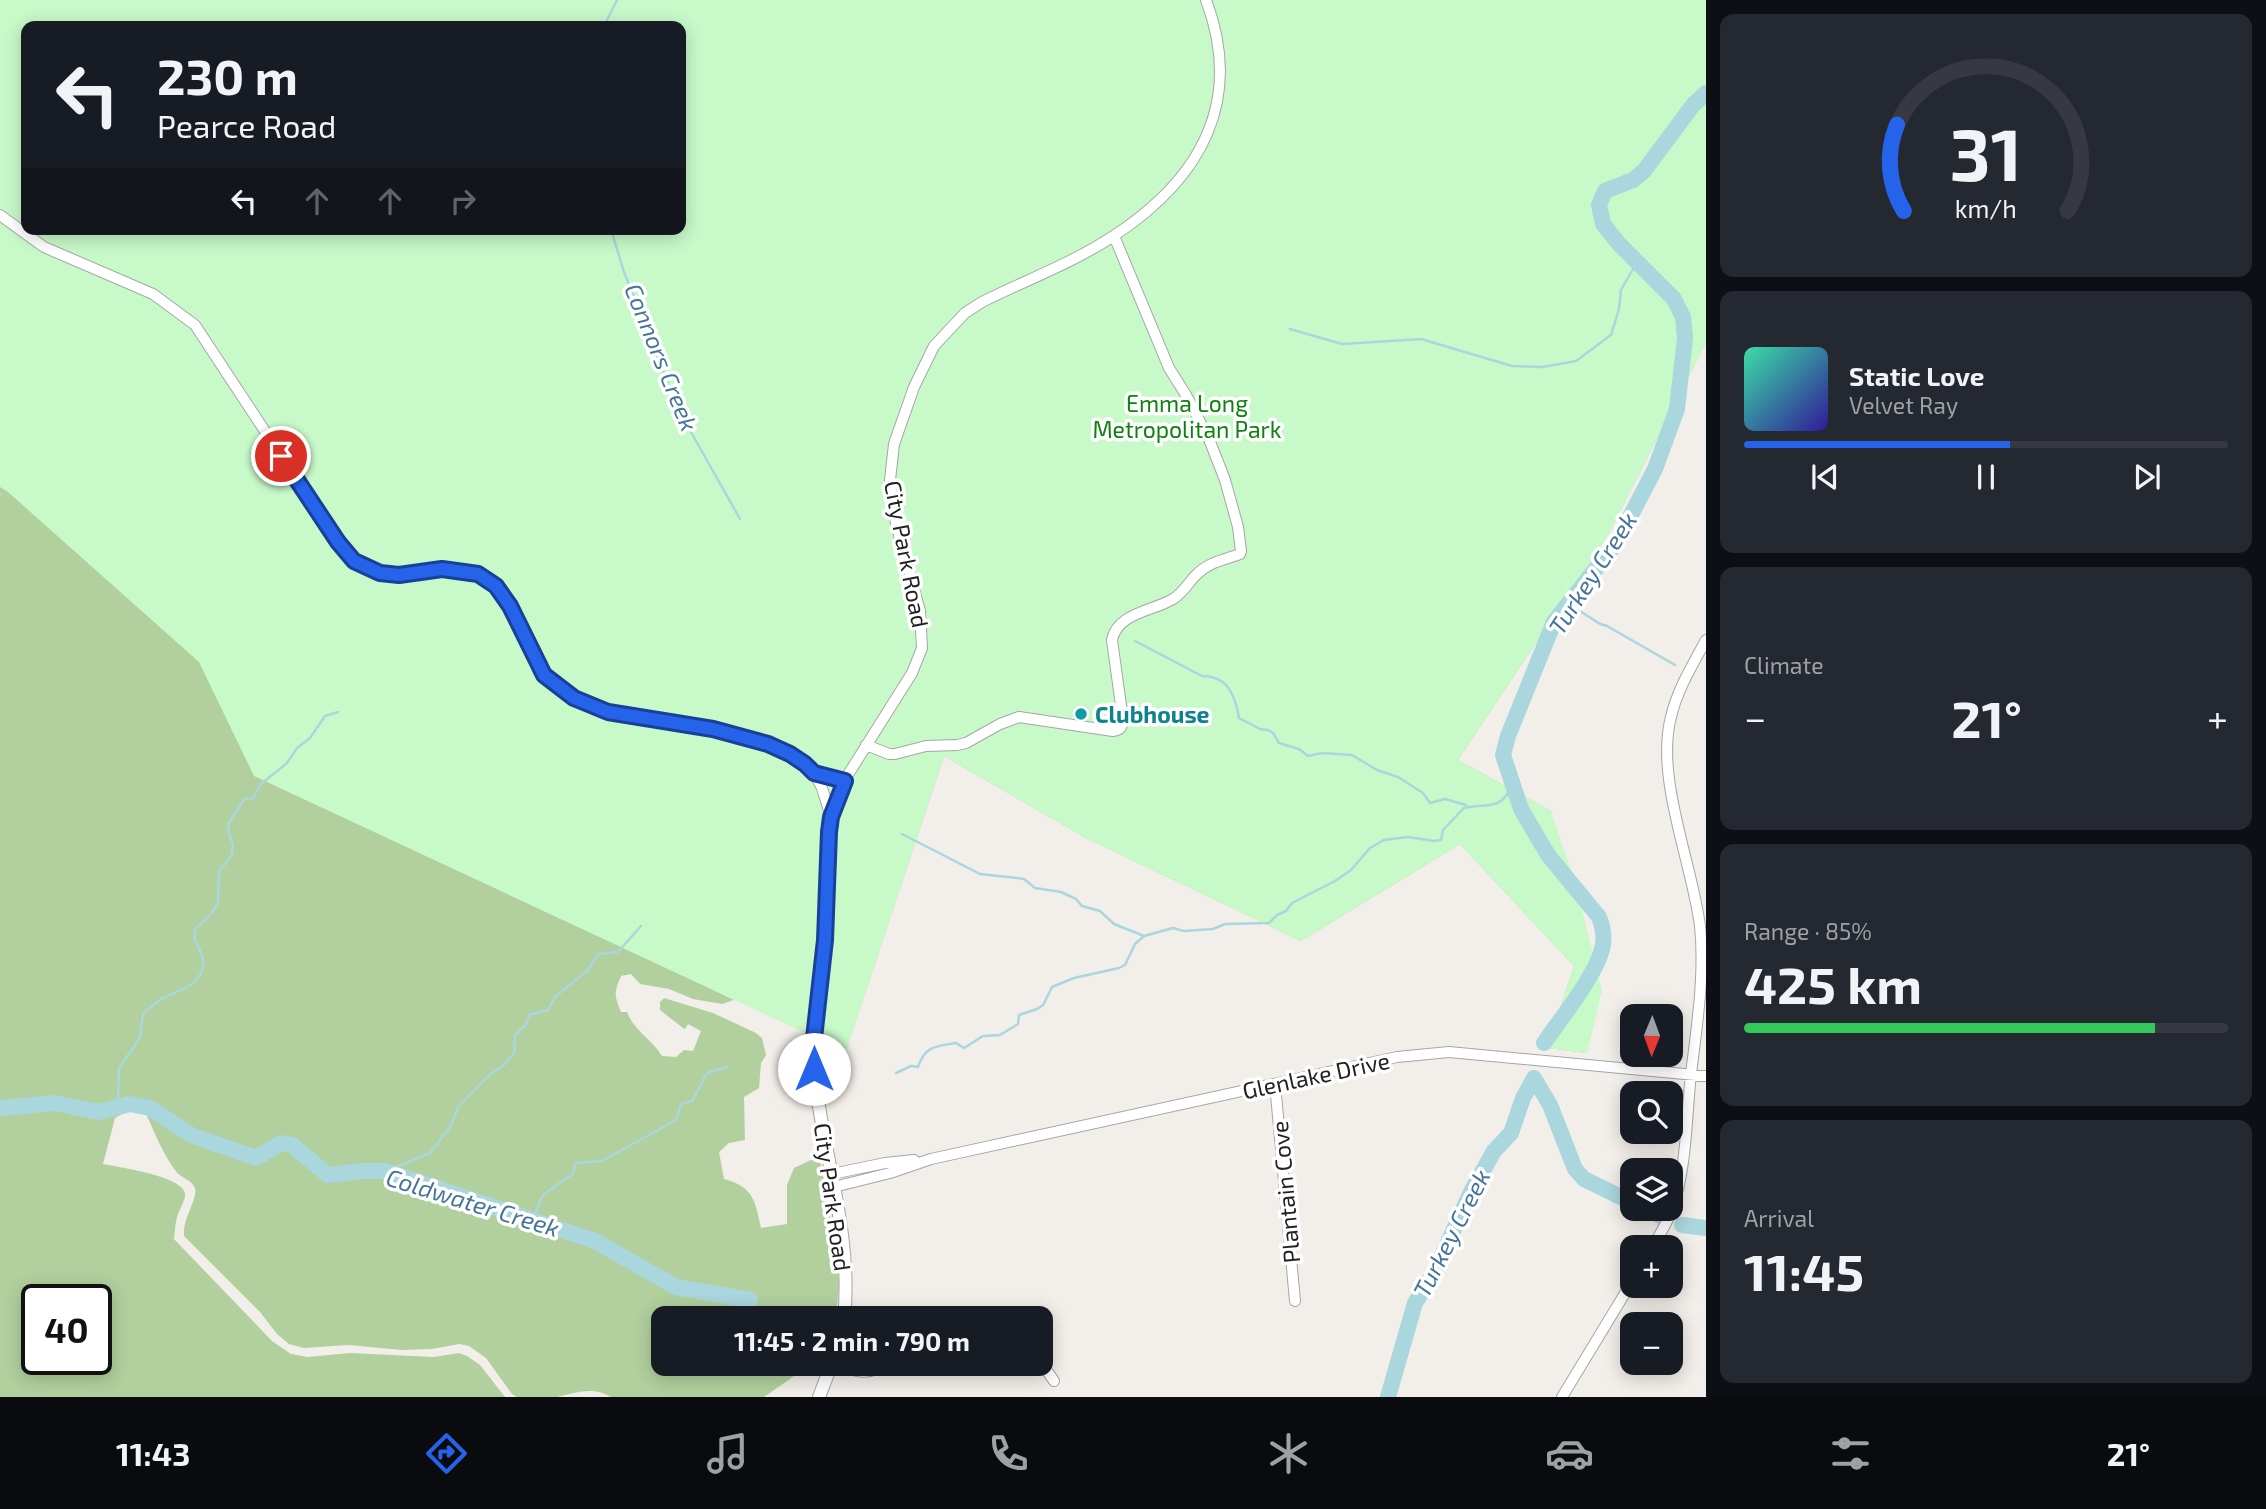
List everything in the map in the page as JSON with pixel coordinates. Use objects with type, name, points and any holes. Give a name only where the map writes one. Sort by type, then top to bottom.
[{"type":"street","name":"City Park Road","points":[[844,1306],[845,1266],[817,1093],[813,1047],[825,940],[827,854],[831,817],[845,781],[912,673],[922,648],[920,611],[897,528],[890,480],[891,461],[898,432],[934,346],[965,313],[1114,236],[1143,215],[1174,186],[1196,157],[1211,128],[1219,92],[1220,61],[1215,24],[1206,0]]},
{"type":"street","points":[[0,215],[21,230]]},
{"type":"street","points":[[28,235],[44,247],[153,294],[195,326],[338,542],[354,561],[380,573],[399,575],[442,569],[478,574],[496,586],[510,606],[544,675],[574,698],[608,712],[713,729],[768,744],[790,754],[814,773],[831,817]]},
{"type":"street","points":[[866,745],[889,754],[926,746],[957,745],[1018,717],[1119,730],[1123,720],[1112,640],[1116,627],[1127,619],[1174,598],[1204,568],[1215,561],[1240,554],[1238,527],[1225,480],[1209,439],[1169,368],[1114,236]]},
{"type":"street","points":[[1659,1235],[1672,1210],[1684,1155],[1702,956],[1699,925],[1667,759],[1668,727],[1687,676],[1706,640]]},
{"type":"street","points":[[814,773],[845,781]]},
{"type":"street","name":"Glenlake Drive","points":[[833,1181],[885,1163],[931,1159],[1398,1056],[1449,1052],[1706,1076]]},
{"type":"street","name":"Plantain Cove","points":[[1275,1083],[1295,1301]]},
{"type":"street","points":[[1562,1397],[1622,1298]]},
{"type":"street","points":[[819,1397],[827,1376]]},
{"type":"street","points":[[1051,1376],[1054,1381]]},
{"type":"green space","name":"Emma Long Metropolitan Park","points":[[0,0],[1706,0],[1706,342],[1609,533],[1458,760],[1551,811],[1587,1053],[1547,1048],[1574,966],[1460,844],[1301,941],[1084,837],[944,756],[866,991],[687,977],[734,1000],[722,1004],[640,984],[631,974],[621,976],[617,986],[616,998],[621,1012],[627,1012],[662,1056],[676,1057],[684,1050],[693,1051],[701,1031],[688,1024],[683,1028],[660,1010],[660,1002],[664,998],[713,1013],[762,1038],[766,1055],[761,1063],[759,1088],[744,1097],[745,1140],[729,1143],[719,1152],[724,1179],[742,1186],[751,1196],[761,1228],[787,1224],[787,1185],[794,1168],[820,1159],[839,1284],[837,1306],[651,1306],[651,1376],[794,1376],[764,1397],[611,1397],[590,1391],[557,1397],[517,1397],[486,1358],[469,1346],[459,1344],[432,1349],[402,1350],[348,1345],[304,1348],[289,1344],[184,1236],[195,1188],[170,1163],[144,1110],[129,1111],[115,1118],[103,1164],[165,1178],[183,1189],[185,1196],[177,1217],[174,1239],[272,1341],[291,1354],[308,1357],[350,1353],[434,1357],[459,1353],[480,1365],[505,1397],[0,1397]]},
{"type":"green space","name":"Emma Long Metropolitan Park","points":[[0,0],[1706,0],[1706,342],[1609,533],[1458,760],[1551,811],[1576,886],[1602,991],[1587,1053],[1547,1048],[1574,966],[1460,844],[1301,941],[1084,837],[944,756],[846,1052],[254,776],[199,662],[0,487]]},
{"type":"waterway","name":"Connors Creek","points":[[606,21],[617,0]]},
{"type":"waterway","name":"Turkey Creek","points":[[1544,1043],[1577,997],[1598,960],[1603,941],[1602,925],[1599,917],[1548,855],[1521,809],[1503,755],[1508,736],[1554,622],[1617,542],[1655,469],[1677,409],[1685,338],[1683,317],[1674,299],[1619,244],[1603,224],[1599,205],[1605,191],[1633,180],[1644,171],[1693,105],[1706,93]]},
{"type":"waterway","name":"Connors Creek","points":[[613,235],[624,272],[678,409],[740,519]]},
{"type":"waterway","points":[[1290,329],[1342,344],[1421,339],[1512,366],[1543,367],[1576,361],[1611,335],[1619,309],[1621,290],[1637,262]]},
{"type":"waterway","points":[[1569,604],[1675,665]]},
{"type":"waterway","points":[[1135,641],[1202,676],[1224,683],[1229,688],[1239,718],[1273,733],[1279,743],[1299,749],[1308,756],[1322,753],[1352,755],[1377,770],[1398,777],[1423,793],[1430,803],[1445,799],[1466,805]]},
{"type":"waterway","points":[[118,1107],[119,1068],[140,1038],[143,1014],[160,1000],[194,982],[202,969],[203,961],[195,940],[195,929],[218,903],[219,872],[232,854],[229,823],[244,799],[253,798],[261,784],[287,763],[297,748],[310,738],[325,716],[338,712]]},
{"type":"waterway","points":[[896,1073],[911,1066],[918,1067],[924,1055],[937,1046],[956,1043],[964,1048],[983,1036],[1000,1035],[1018,1024],[1019,1015],[1043,1005],[1052,987],[1074,978],[1125,965],[1135,944],[1144,936],[1173,928],[1184,931],[1213,929],[1225,924],[1269,923],[1292,903],[1351,870],[1370,848],[1384,840],[1408,837],[1441,840],[1443,830],[1464,808],[1498,803],[1504,799],[1513,783]]},
{"type":"waterway","points":[[902,834],[980,874],[1024,879],[1035,888],[1061,892],[1076,899],[1082,906],[1100,911],[1114,924],[1144,936]]},
{"type":"waterway","points":[[386,1171],[430,1153],[450,1127],[459,1106],[514,1053],[515,1035],[526,1025],[529,1015],[548,1010],[555,997],[588,970],[598,954],[618,952],[641,926]]},
{"type":"waterway","points":[[532,1220],[543,1195],[573,1174],[576,1163],[602,1161],[676,1120],[681,1104],[692,1101],[707,1073],[727,1067]]},
{"type":"waterway","points":[[1534,1078],[1550,1105],[1575,1169],[1584,1179],[1620,1197]]},
{"type":"waterway","name":"Turkey Creek","points":[[1388,1397],[1415,1303],[1434,1273],[1471,1192],[1494,1151],[1511,1133],[1523,1098],[1534,1078]]},
{"type":"waterway","name":"Coldwater Creek","points":[[0,1108],[55,1103],[98,1112],[130,1104],[150,1108],[191,1135],[256,1158],[281,1143],[292,1145],[328,1175],[386,1171],[595,1241],[676,1287],[750,1300]]},
{"type":"waterway","points":[[1682,1225],[1706,1228]]},
{"type":"place","name":"Clubhouse","points":[[1081,714]]},
{"type":"route","points":[[281,456],[338,542],[354,561],[380,573],[399,575],[442,569],[478,574],[496,586],[510,606],[544,675],[574,698],[608,712],[713,729],[768,744],[790,754],[814,773],[845,781],[831,817],[829,832],[825,940],[817,995],[814,1069]]}]
